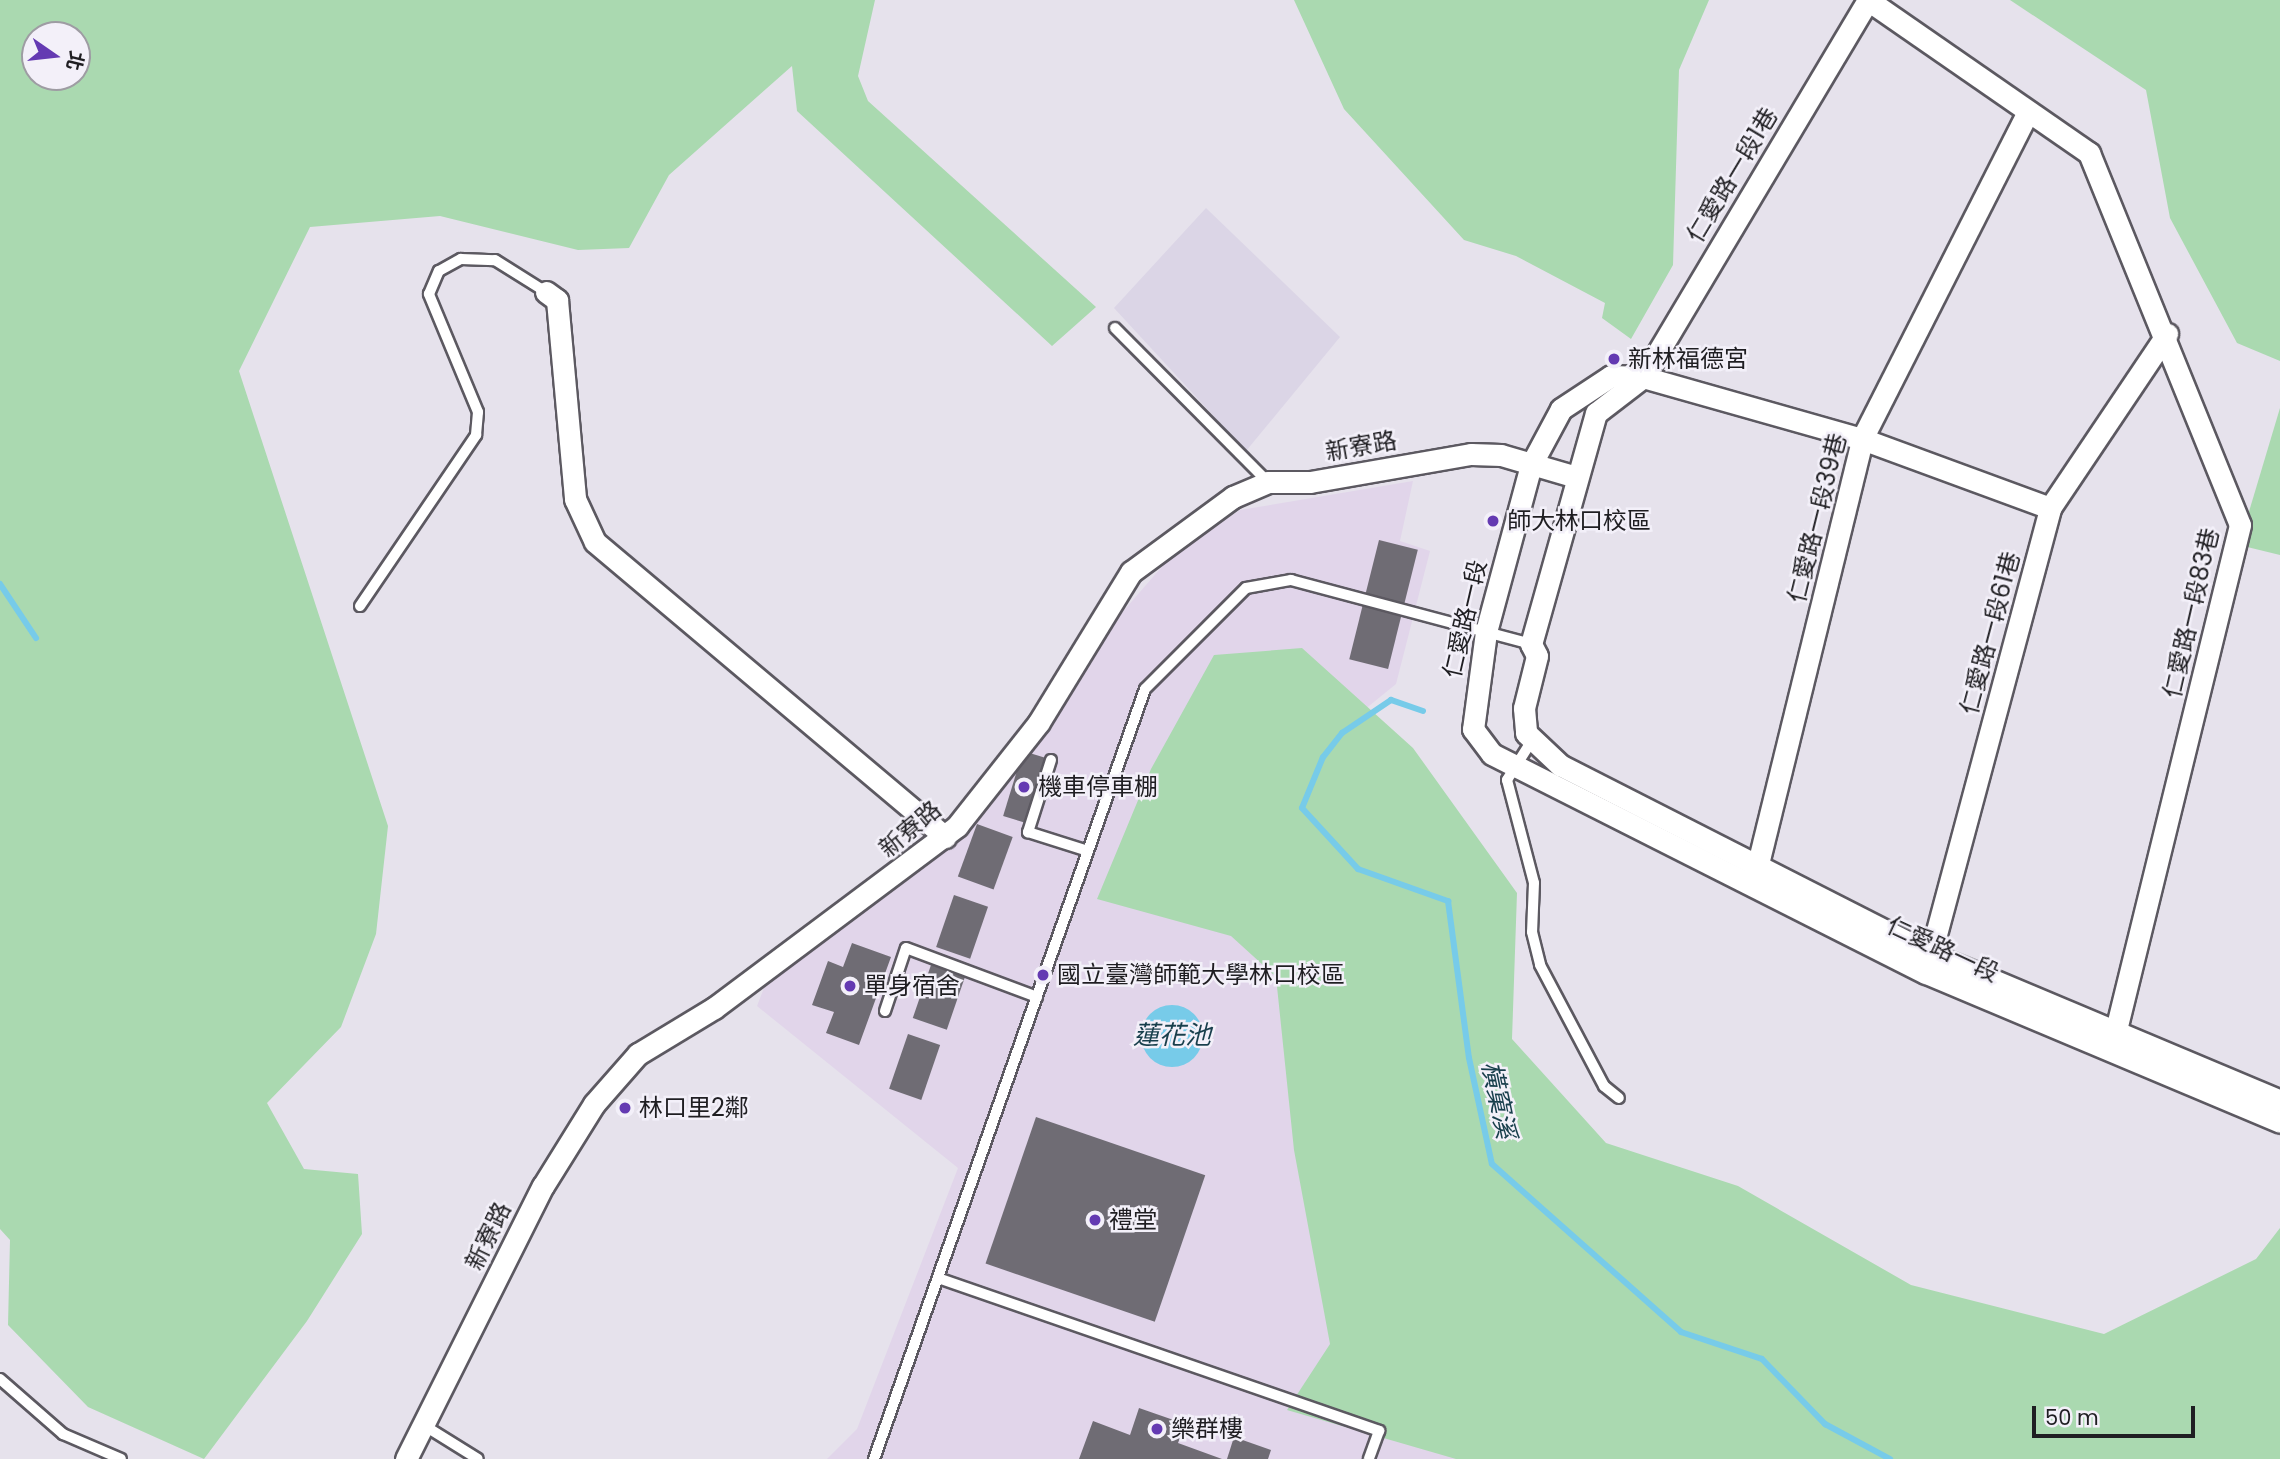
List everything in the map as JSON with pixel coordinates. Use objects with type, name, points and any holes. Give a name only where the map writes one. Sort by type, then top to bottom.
[{"type":"street","name":"仁愛路一段1巷","points":[[1643,377],[1868,0],[2028,112]]},
{"type":"street","name":"仁愛路一段83巷","points":[[2028,112],[2089,153],[2167,334],[2240,525],[2113,1042]]},
{"type":"street","name":"仁愛路一段39巷","points":[[1755,875],[1862,439],[2028,112]]},
{"type":"street","points":[[546,292],[557,300],[575,499],[595,542],[944,837]]},
{"type":"street","name":"仁愛路一段61巷","points":[[1928,963],[2050,508],[2167,334]]},
{"type":"street","name":"仁愛路一段","points":[[2050,508],[1862,439],[1643,377],[1611,376],[1583,390],[1561,409],[1531,465],[1486,632],[1473,729],[1480,744],[1514,765],[1755,875],[1928,963],[2113,1042],[2280,1122]]},
{"type":"street","points":[[1531,742],[1523,722],[1537,656],[1531,644],[1576,477],[1596,413],[1643,377]]},
{"type":"street","name":"新寮路","points":[[406,1459],[425,1426],[543,1185],[602,1094],[638,1054],[714,1008],[944,837],[1039,722],[1131,572],[1233,497],[1268,482],[1310,482],[1471,454],[1576,477]]},
{"type":"street","name":"仁愛路一段","points":[[1531,742],[1560,765],[1755,875]]},
{"type":"street","name":"仁愛路一段","points":[[2113,1042],[2280,1101]]},
{"type":"lane","points":[[360,606],[476,435],[478,412],[429,294],[439,271],[461,259],[495,260],[546,292]]},
{"type":"lane","points":[[1115,328],[1268,482]]},
{"type":"lane","points":[[874,1459],[1145,689],[1246,588],[1291,580],[1531,644]]},
{"type":"lane","points":[[1531,742],[1507,780],[1534,883],[1532,932],[1540,965],[1604,1086],[1619,1098]]},
{"type":"lane","points":[[1051,760],[1028,832],[1088,851]]},
{"type":"lane","points":[[885,1011],[906,948],[1037,997]]},
{"type":"lane","points":[[938,1278],[1379,1431],[1369,1459]]},
{"type":"lane","points":[[0,1379],[63,1434],[121,1459]]},
{"type":"lane","points":[[425,1426],[478,1459]]},
{"type":"shaded area","points":[[1206,208],[1340,337],[1246,451],[1114,308]]},
{"type":"shaded area","name":"國立臺灣師範大學林口校區","points":[[1413,481],[1400,541],[1430,551],[1396,684],[1321,745],[1542,1459],[827,1459],[857,1429],[958,1168],[757,1006],[764,988],[956,835],[1099,639],[1173,554],[1240,510]]},
{"type":"green space","points":[[0,0],[875,0],[858,76],[868,101],[1096,307],[1052,346],[797,111],[792,66],[669,175],[629,248],[578,250],[440,216],[310,227],[239,371],[388,826],[376,934],[341,1027],[267,1103],[304,1169],[358,1174],[362,1234],[307,1321],[204,1459],[88,1407],[8,1325],[10,1240],[0,1229]]},
{"type":"green space","points":[[1294,0],[1709,0],[1679,70],[1673,265],[1631,339],[1602,318],[1605,303],[1516,256],[1464,240],[1344,109]]},
{"type":"green space","points":[[2010,0],[2280,0],[2280,361],[2237,343],[2170,218],[2146,90]]},
{"type":"green space","points":[[2280,408],[2280,555],[2239,545]]},
{"type":"green space","points":[[1302,648],[1413,748],[1517,893],[1512,1039],[1606,1143],[1738,1186],[1911,1285],[2104,1334],[2256,1259],[2280,1228],[2280,1459],[1456,1459],[1287,1410],[1330,1344],[1294,1150],[1276,977],[1231,936],[1097,899],[1151,769],[1214,655]]},
{"type":"water","name":"蓮花池","points":[[1172,1005],[1194,1014],[1203,1036],[1194,1058],[1172,1067],[1150,1058],[1141,1036],[1150,1014]]},
{"type":"building","points":[[1379,540],[1418,550],[1388,669],[1349,659]]},
{"type":"building","name":"機車停車棚","points":[[1023,751],[1046,758],[1026,823],[1003,816]]},
{"type":"building","points":[[977,824],[1013,837],[994,890],[958,877]]},
{"type":"building","points":[[954,895],[988,907],[970,959],[936,947]]},
{"type":"building","name":"單身宿舍","points":[[852,943],[891,957],[859,1045],[826,1033],[834,1012],[812,1005],[828,961],[843,967]]},
{"type":"building","points":[[931,965],[965,977],[947,1030],[913,1018]]},
{"type":"building","points":[[908,1034],[940,1045],[921,1100],[889,1089]]},
{"type":"building","name":"禮堂","points":[[1036,1117],[1205,1175],[1155,1322],[986,1264]]},
{"type":"building","name":"樂群樓","points":[[1139,1408],[1185,1424],[1178,1443],[1222,1459],[1079,1459],[1093,1421],[1130,1435]]},
{"type":"building","name":"樂群樓","points":[[1234,1437],[1271,1450],[1268,1459],[1227,1459]]},
{"type":"waterway","points":[[0,584],[36,638]]},
{"type":"waterway","name":"橫窠溪","points":[[1423,711],[1391,700],[1342,733],[1323,757],[1302,808],[1358,869],[1448,901],[1469,1058],[1492,1164],[1681,1332],[1762,1359],[1825,1424],[1890,1459]]},
{"type":"place","name":"新林福德宮","points":[[1614,359]]},
{"type":"place","name":"師大林口校區","points":[[1493,521]]},
{"type":"place","name":"機車停車棚","points":[[1024,787]]},
{"type":"place","name":"國立臺灣師範大學林口校區","points":[[1043,975]]},
{"type":"place","name":"單身宿舍","points":[[850,986]]},
{"type":"place","name":"林口里2鄰","points":[[625,1108]]},
{"type":"place","name":"禮堂","points":[[1095,1220]]},
{"type":"place","name":"樂群樓","points":[[1157,1429]]}]
